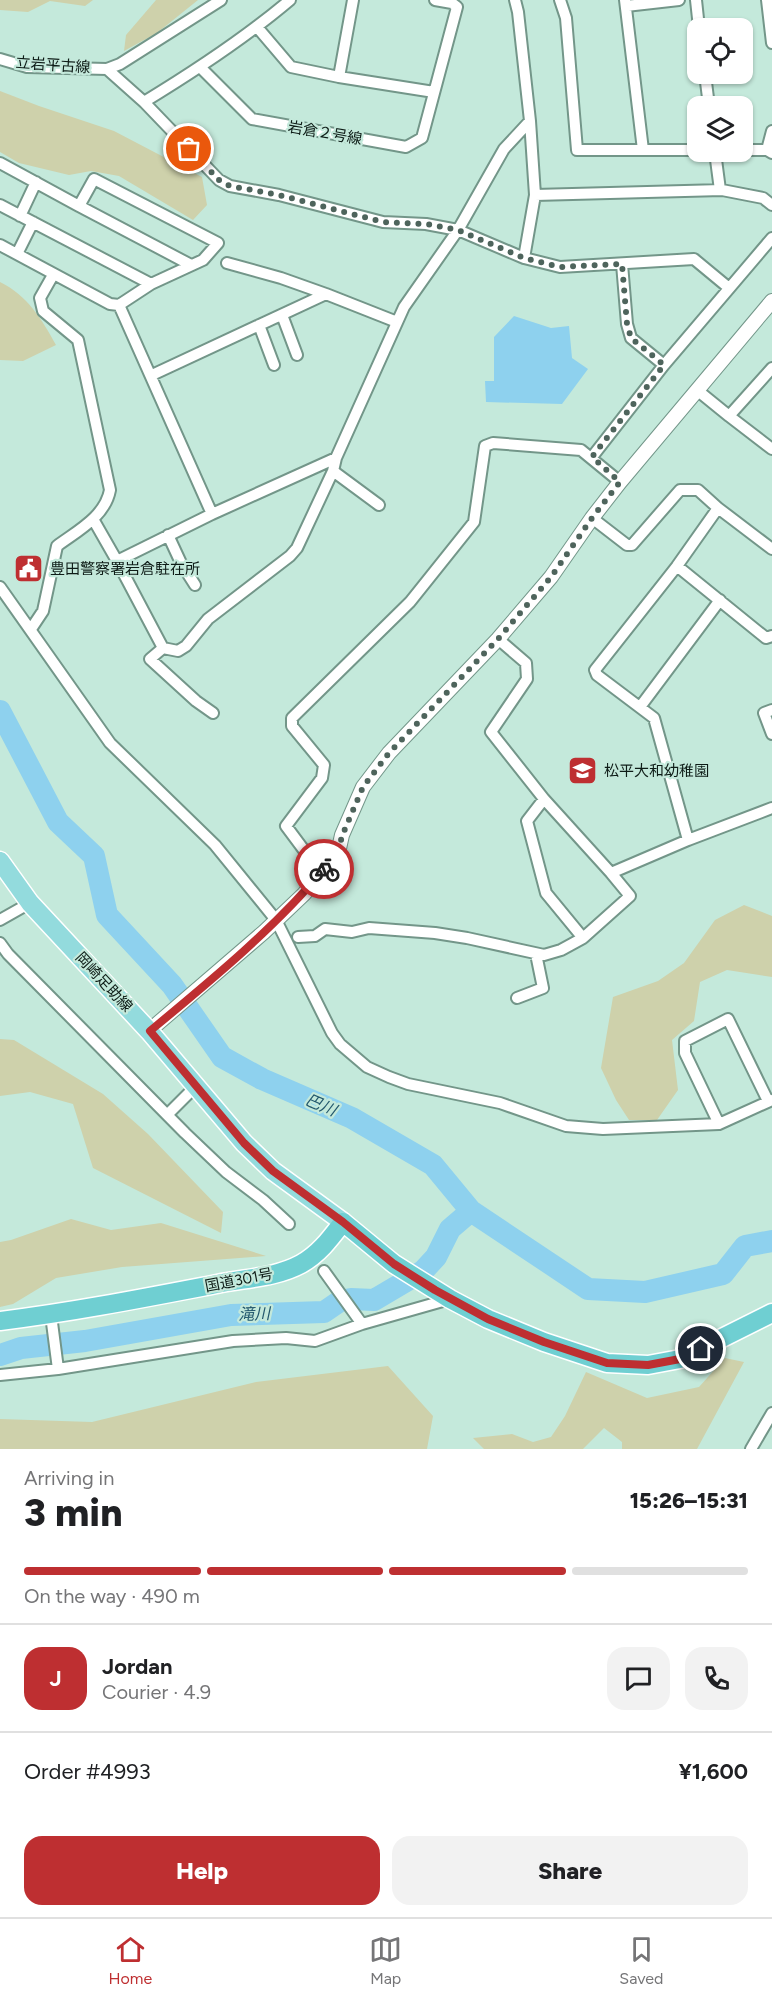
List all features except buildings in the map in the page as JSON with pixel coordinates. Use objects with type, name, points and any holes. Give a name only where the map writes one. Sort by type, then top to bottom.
[{"type":"highway","points":[[343,1222],[394,1264],[443,1295],[488,1319],[544,1342],[607,1363],[648,1365],[680,1359],[772,1313]]},
{"type":"highway","name":"国道301号","points":[[0,1321],[51,1315],[148,1299],[220,1283],[257,1279],[281,1272],[311,1257],[324,1246],[343,1222]]},
{"type":"main road","name":"岡崎足助線","points":[[0,861],[30,903],[157,1025],[196,1086],[244,1143],[273,1171],[343,1222]]},
{"type":"street","points":[[221,0],[120,64],[107,69],[144,102],[219,180],[230,186],[279,195],[383,222],[426,224],[458,230],[524,258],[560,267],[694,259],[729,288]]},
{"type":"street","points":[[144,102],[200,67],[257,27],[290,0]]},
{"type":"street","points":[[339,77],[354,0]]},
{"type":"street","name":"岩倉２号線","points":[[200,67],[252,119],[406,147],[422,138],[457,7],[452,3],[435,0]]},
{"type":"street","points":[[515,0],[530,121],[535,195],[524,258]]},
{"type":"street","points":[[560,0],[566,18],[577,150],[687,150]]},
{"type":"street","points":[[643,150],[626,3],[679,0]]},
{"type":"street","points":[[696,0],[698,18]]},
{"type":"street","points":[[767,0],[772,43]]},
{"type":"street","points":[[257,27],[291,67],[434,92]]},
{"type":"street","name":"立岩平古線","points":[[0,59],[27,67],[107,69]]},
{"type":"street","points":[[93,519],[164,648],[178,651],[186,646],[208,619],[290,556],[297,548],[333,471],[336,458],[404,307],[458,230],[504,149],[530,121]]},
{"type":"street","points":[[753,151],[770,152],[772,131]]},
{"type":"street","points":[[716,162],[720,190]]},
{"type":"street","points":[[0,163],[191,264]]},
{"type":"street","points":[[0,245],[110,304],[119,305],[151,284],[203,260],[218,243],[94,179],[79,206]]},
{"type":"street","points":[[20,216],[36,182]]},
{"type":"street","points":[[535,195],[720,190],[763,198],[772,205]]},
{"type":"street","points":[[0,205],[151,284]]},
{"type":"street","points":[[17,254],[33,222]]},
{"type":"street","points":[[592,457],[664,365],[772,238]]},
{"type":"street","points":[[227,263],[281,278],[397,322]]},
{"type":"street","points":[[622,264],[627,324],[631,338],[664,365]]},
{"type":"street","points":[[31,629],[43,611],[57,546],[93,519],[108,499],[110,490],[78,340],[44,311],[40,298],[54,275]]},
{"type":"street","points":[[152,375],[326,294]]},
{"type":"street","points":[[157,1025],[304,894],[338,853],[342,836],[363,787],[389,753],[498,639],[551,577],[620,482],[772,301]]},
{"type":"street","points":[[119,305],[212,514]]},
{"type":"street","points":[[282,315],[297,355]]},
{"type":"street","points":[[259,325],[274,365]]},
{"type":"street","points":[[729,416],[772,368]]},
{"type":"street","points":[[697,390],[772,449]]},
{"type":"street","points":[[321,873],[286,826],[321,778],[324,765],[292,726],[292,718],[410,602],[474,522],[485,446],[493,443],[580,450],[592,457],[620,482]]},
{"type":"street","points":[[117,561],[212,514],[336,458]]},
{"type":"street","points":[[333,471],[379,505]]},
{"type":"street","points":[[592,518],[627,545],[632,545],[680,490],[698,489],[719,509],[772,549]]},
{"type":"street","points":[[688,840],[654,718],[597,675],[595,669],[677,566],[717,508],[719,509]]},
{"type":"street","points":[[168,535],[181,563],[195,585]]},
{"type":"street","points":[[677,566],[766,638],[772,636]]},
{"type":"street","points":[[0,587],[110,743],[214,845],[276,920],[332,1033],[352,1056],[367,1066],[408,1084],[500,1103],[566,1126],[603,1129],[719,1124],[770,1101],[728,1019],[685,1041],[685,1053],[719,1124]]},
{"type":"street","points":[[640,707],[720,600]]},
{"type":"street","points":[[298,937],[315,936],[325,929],[352,932],[369,928],[467,938],[544,955],[561,950],[582,938],[630,896],[544,799],[491,732],[528,679],[526,663],[498,639]]},
{"type":"street","points":[[164,648],[150,659],[153,664],[213,713]]},
{"type":"street","points":[[772,710],[764,713],[772,734]]},
{"type":"street","points":[[544,799],[527,821],[546,893],[582,938]]},
{"type":"street","points":[[611,873],[772,808]]},
{"type":"street","points":[[0,920],[30,903]]},
{"type":"street","points":[[0,943],[8,954],[226,1172],[290,1224]]},
{"type":"street","points":[[517,998],[543,988],[536,954]]},
{"type":"street","points":[[168,1114],[196,1086]]},
{"type":"street","points":[[324,1271],[359,1320]]},
{"type":"street","points":[[0,1375],[58,1370],[233,1341],[286,1338],[315,1341],[359,1320],[443,1295]]},
{"type":"street","points":[[51,1315],[58,1370]]},
{"type":"street","points":[[750,1449],[772,1413]]},
{"type":"green space","points":[[0,0],[93,0],[85,6],[50,1],[28,12],[0,10]]},
{"type":"green space","points":[[156,0],[198,0],[157,33],[124,51],[126,35]]},
{"type":"green space","points":[[0,91],[114,131],[202,177],[207,205],[193,220],[119,176],[91,171],[69,175],[19,163],[0,152]]},
{"type":"green space","points":[[0,282],[26,301],[56,345],[23,361],[0,360]]},
{"type":"green space","points":[[744,905],[772,916],[772,977],[727,970],[700,982],[694,1021],[672,1040],[678,1090],[657,1120],[629,1120],[616,1100],[601,1068],[613,997],[658,981],[684,963],[715,920]]},
{"type":"green space","points":[[0,1039],[14,1040],[103,1094],[148,1134],[223,1212],[221,1233],[93,1168],[73,1104],[30,1092],[0,1096]]},
{"type":"green space","points":[[71,1219],[111,1230],[161,1223],[266,1256],[122,1267],[56,1278],[13,1304],[0,1307],[0,1242]]},
{"type":"green space","points":[[725,1358],[744,1362],[697,1449],[622,1449],[622,1442],[604,1428],[583,1449],[484,1449],[473,1438],[512,1434],[533,1442],[551,1437],[565,1416],[586,1372],[647,1398],[699,1387]]},
{"type":"green space","points":[[388,1366],[433,1416],[427,1449],[0,1449],[0,1419],[92,1422],[256,1382]]},
{"type":"water","points":[[514,316],[551,328],[569,326],[572,358],[588,369],[562,404],[486,402],[485,381],[494,381],[494,337]]},
{"type":"waterway","name":"巴川","points":[[0,711],[58,822],[94,856],[107,915],[172,985],[222,1057],[262,1079],[352,1118],[433,1165],[471,1211],[588,1289],[645,1292],[723,1274],[745,1246],[772,1241]]},
{"type":"waterway","name":"滝川","points":[[0,1355],[21,1348],[85,1341],[231,1315],[324,1312],[340,1301],[374,1300],[423,1271],[436,1257],[450,1229],[471,1211]]},
{"type":"way so far","points":[[189,149],[219,180],[230,186],[279,195],[383,222],[426,224],[458,230],[524,258],[560,267],[622,264],[627,324],[631,338],[664,365],[592,457],[620,482],[551,577],[498,639],[389,753],[363,787],[342,836],[338,853],[324,869]]},
{"type":"place","name":"豊田警察署岩倉駐在所","points":[[29,569]]},
{"type":"place","name":"松平大和幼稚園","points":[[583,771]]},
{"type":"route","points":[[324,869],[304,894],[264,932],[150,1031],[244,1143],[273,1171],[343,1222],[394,1264],[435,1290],[488,1319],[544,1342],[607,1363],[648,1365],[680,1359],[701,1349]]}]
